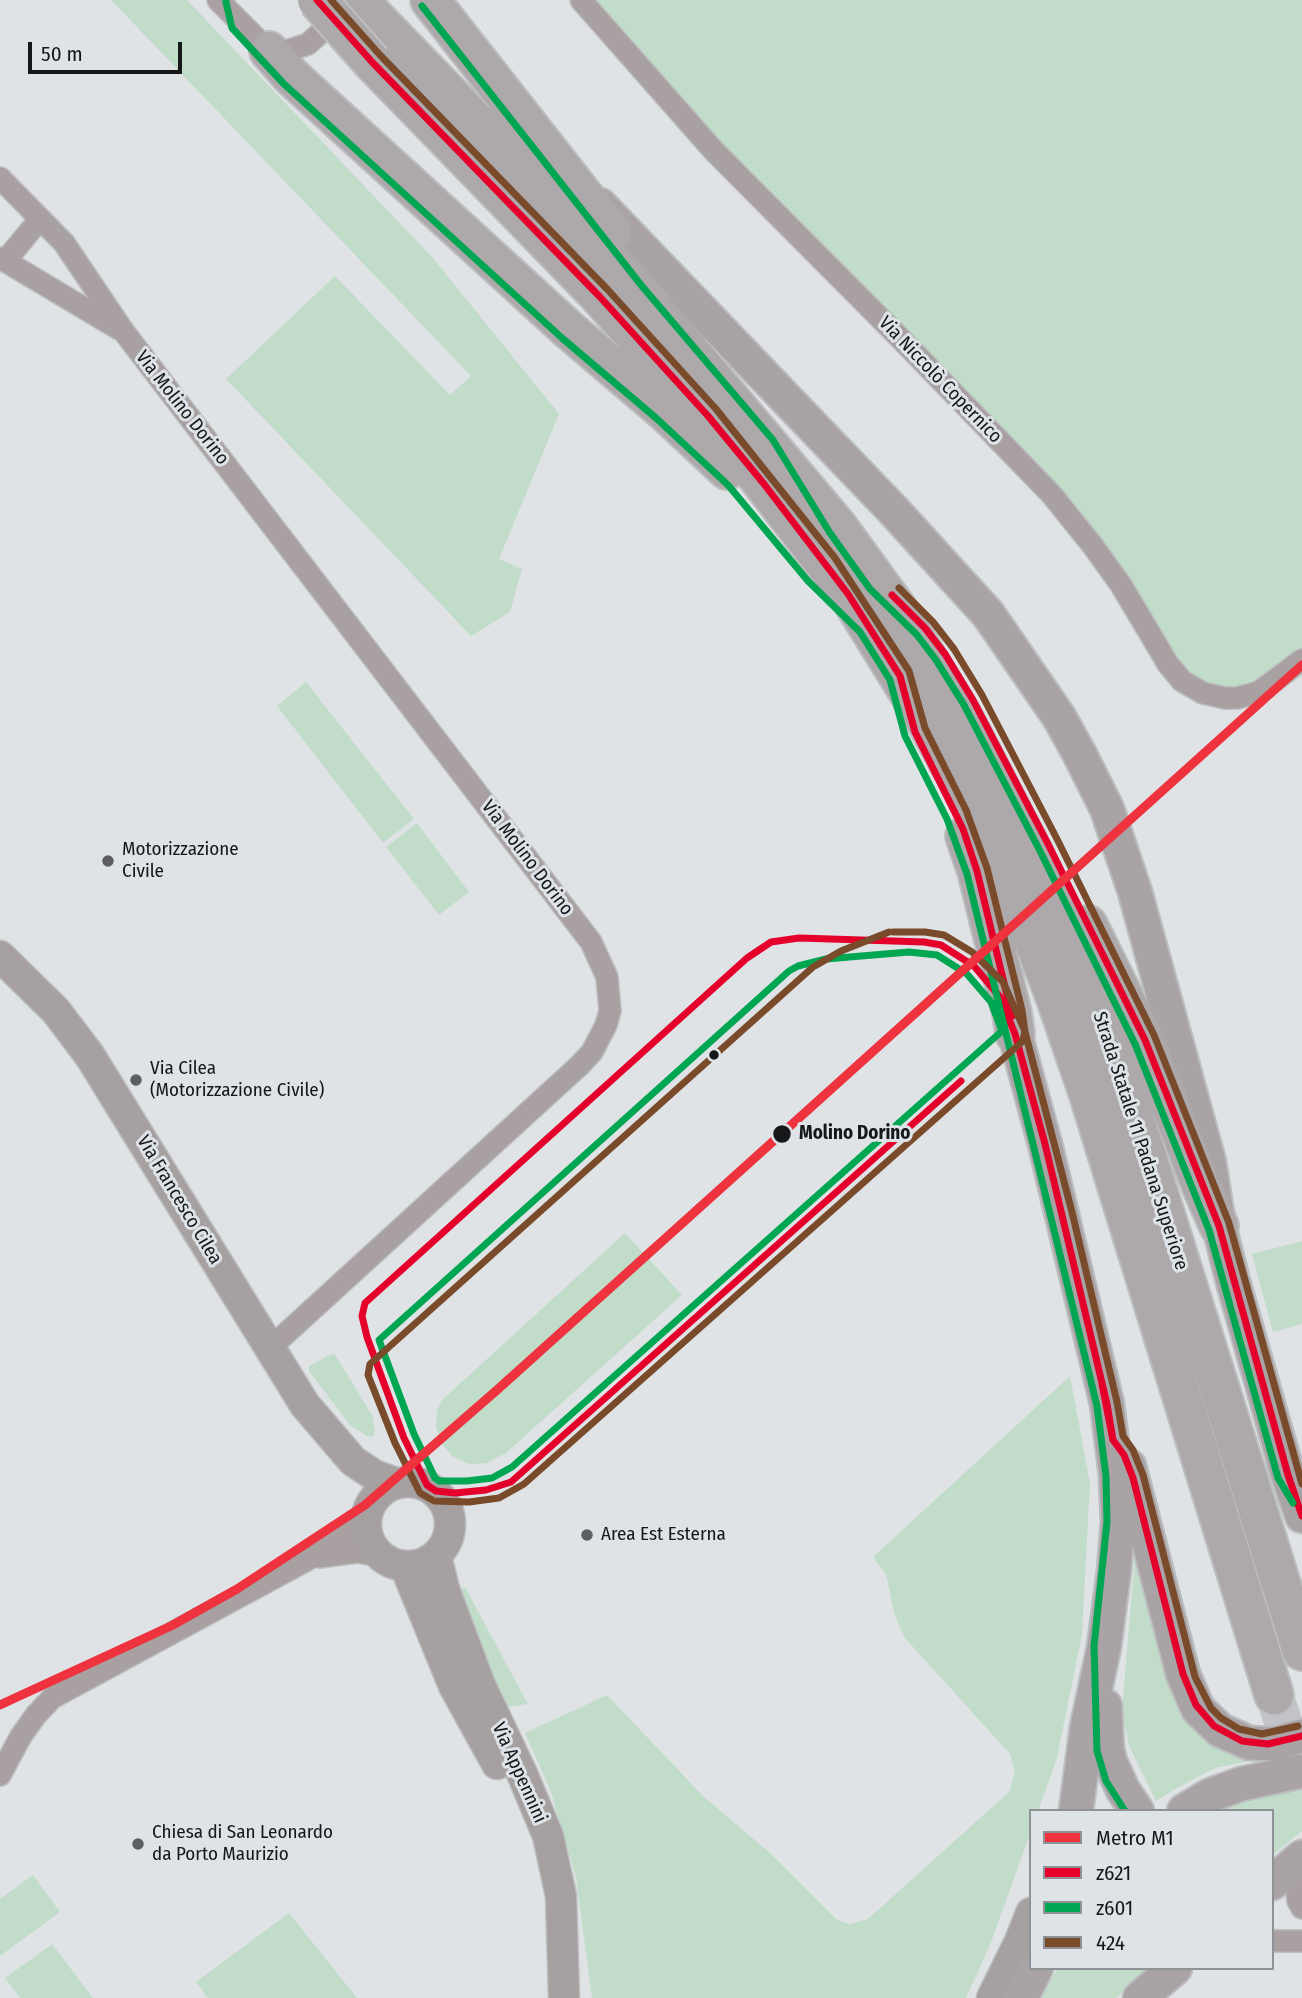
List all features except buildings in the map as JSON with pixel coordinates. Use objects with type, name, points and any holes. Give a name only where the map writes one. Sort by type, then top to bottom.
[{"type":"highway","points":[[317,0],[383,51],[630,280],[838,527],[878,582],[925,628],[945,654],[973,700],[1127,1002],[1219,1226]]},
{"type":"highway","points":[[357,0],[383,51],[708,416],[827,565],[868,625],[900,676],[915,732],[957,816],[971,853],[1015,1034]]},
{"type":"highway","points":[[430,0],[657,288],[782,435],[838,527]]},
{"type":"highway","points":[[270,51],[291,76],[332,114],[736,478],[816,574],[868,625]]},
{"type":"highway","name":"Strada Statale 11 Padana Superiore","points":[[878,582],[897,608],[964,719],[1034,854],[1059,910],[1102,1020],[1150,1166],[1302,1651]]},
{"type":"highway","name":"Strada Statale 11 Padana Superiore","points":[[900,676],[972,805],[1023,915],[1056,999],[1089,1095],[1274,1695]]},
{"type":"main road","points":[[550,151],[961,584],[1007,639],[1059,717],[1101,798],[1123,854],[1209,1162],[1219,1226],[1302,1516]]},
{"type":"main road","points":[[1015,1034],[1056,1190],[1107,1405],[1118,1499],[1118,1533],[1104,1647],[1076,1809]]},
{"type":"main road","points":[[1112,1440],[1124,1455],[1133,1478],[1183,1674],[1198,1709],[1220,1730],[1249,1743],[1273,1744],[1302,1736]]},
{"type":"main road","points":[[1104,1647],[1107,1750],[1116,1777],[1136,1809]]},
{"type":"main road","points":[[1187,1809],[1211,1795],[1241,1784],[1302,1771]]},
{"type":"main road","points":[[1021,1998],[1035,1970]]},
{"type":"main road","points":[[1140,1998],[1173,1970]]},
{"type":"street","points":[[218,0],[270,51],[288,52],[308,44],[357,0]]},
{"type":"street","points":[[236,0],[240,22]]},
{"type":"street","name":"Via Niccolò Copernico","points":[[581,0],[714,151],[1052,495],[1114,575],[1168,664],[1182,681],[1203,693],[1237,698],[1259,692],[1302,660]]},
{"type":"street","points":[[0,178],[64,243],[124,332]]},
{"type":"street","points":[[40,219],[3,259],[124,332]]},
{"type":"street","name":"Via Molino Dorino","points":[[124,332],[591,942],[607,977],[610,993],[610,1011],[601,1038],[580,1066],[269,1349]]},
{"type":"street","name":"Via Francesco Cilea","points":[[0,957],[56,1011],[90,1056],[269,1349],[305,1405],[345,1454],[360,1486],[367,1515]]},
{"type":"street","name":"Via Francesco Cilea","points":[[345,1454],[374,1475],[396,1483]]},
{"type":"street","points":[[307,1560],[346,1552],[368,1553],[393,1561],[422,1564],[436,1556],[446,1543],[451,1528],[449,1512],[436,1491],[420,1482],[396,1483],[380,1492],[372,1501],[367,1515],[366,1530],[370,1541],[393,1561]]},
{"type":"street","points":[[0,1775],[21,1736],[52,1698],[307,1560],[341,1539],[367,1515]]},
{"type":"street","name":"Via Appennini","points":[[436,1556],[444,1589],[480,1685],[528,1786],[548,1836],[561,1896],[564,1998]]},
{"type":"street","name":"Via Appennini","points":[[393,1561],[454,1686],[502,1775],[526,1831],[540,1887],[543,1998]]},
{"type":"street","points":[[1060,1809],[1082,1763]]},
{"type":"street","points":[[1289,1868],[1302,1908]]},
{"type":"street","points":[[992,1998],[1029,1918]]},
{"type":"street","points":[[1274,1941],[1302,1941]]},
{"type":"green space","points":[[111,0],[187,0],[433,258],[559,414],[499,559],[522,569],[510,612],[471,636],[226,379],[335,276],[450,395],[471,376]]},
{"type":"green space","points":[[581,0],[1302,0],[1302,660],[1259,692],[1192,688],[1093,546]]},
{"type":"green space","points":[[306,682],[414,819],[383,843],[277,706]]},
{"type":"green space","points":[[417,823],[469,892],[439,915],[386,847]]},
{"type":"green space","points":[[625,1233],[682,1295],[506,1453],[487,1463],[477,1464],[469,1464],[452,1456],[442,1444],[436,1427],[437,1410],[442,1400]]},
{"type":"green space","points":[[1302,1241],[1302,1324],[1273,1332],[1252,1254]]},
{"type":"green space","points":[[334,1353],[372,1415],[375,1432],[373,1437],[350,1425],[309,1371],[309,1366]]},
{"type":"green space","points":[[1070,1376],[1090,1483],[1082,1634],[1057,1758],[1039,1809],[1029,1809],[1029,1837],[990,1945],[966,1998],[592,1998],[576,1877],[551,1792],[525,1733],[607,1695],[703,1796],[770,1853],[837,1920],[850,1924],[868,1919],[1009,1792],[1015,1772],[1010,1754],[904,1637],[894,1613],[886,1574],[873,1557]]},
{"type":"green space","points":[[1137,1529],[1174,1680],[1275,1756],[1215,1768],[1156,1801],[1129,1746],[1122,1711]]},
{"type":"green space","points":[[465,1587],[528,1704],[498,1708],[456,1591]]},
{"type":"green space","points":[[1302,1785],[1302,1831],[1274,1854],[1274,1809],[1209,1809]]},
{"type":"green space","points":[[33,1875],[60,1912],[0,1956],[0,1899]]},
{"type":"green space","points":[[289,1913],[357,1998],[208,1998],[196,1982]]},
{"type":"green space","points":[[52,1944],[93,1998],[20,1998],[5,1978]]},
{"type":"green space","points":[[1057,1970],[1150,1970],[1116,1998],[1040,1998]]},
{"type":"tunnel","points":[[1274,1695],[1301,1773]]},
{"type":"metro line","name":"M1","points":[[0,1705],[171,1626],[237,1589],[365,1505],[497,1390],[1302,665]]},
{"type":"transit line","name":"z621","points":[[317,0],[372,62],[600,297],[708,416],[848,594],[900,676],[915,732],[963,829],[977,871],[1012,1016]]},
{"type":"transit line","name":"424","points":[[331,0],[380,55],[608,290],[716,409],[835,558],[909,671],[925,728],[966,810],[987,868],[1025,1032],[1072,1212],[1123,1436],[1133,1450],[1143,1475],[1195,1677],[1211,1708],[1239,1729],[1262,1734],[1298,1726]]},
{"type":"transit line","name":"z601","points":[[226,2],[232,28],[284,84],[562,338],[656,418],[728,485],[808,581],[860,632],[890,680],[905,736],[947,819],[967,874],[1097,1406],[1106,1476],[1107,1522],[1094,1646],[1097,1751],[1106,1781],[1124,1809]]},
{"type":"transit line","name":"z601","points":[[422,6],[641,285],[773,440],[830,533],[870,589],[917,635],[964,705],[1039,849],[1135,1044],[1209,1230],[1278,1478],[1293,1503]]},
{"type":"transit line","name":"424","points":[[899,588],[933,622],[954,649],[982,695],[1154,1035],[1229,1223],[1302,1484]]},
{"type":"transit line","name":"z621","points":[[892,595],[925,628],[945,654],[973,700],[1145,1040],[1219,1226],[1288,1475],[1302,1516]]},
{"type":"transit line","name":"424","points":[[889,932],[841,951],[813,967],[370,1364],[368,1375],[395,1443],[420,1493],[434,1501],[469,1502],[499,1498],[524,1484],[1023,1041],[1025,1031],[1003,982],[972,952],[944,935],[893,932]]},
{"type":"transit line","name":"z621","points":[[961,1081],[511,1482],[486,1490],[455,1493],[436,1491],[427,1485],[404,1438],[367,1337],[362,1316],[365,1303],[747,958],[771,942],[799,938],[924,942],[941,945],[974,966],[1000,997],[1015,1034],[1045,1144],[1107,1404],[1113,1440]]},
{"type":"transit line","name":"z601","points":[[909,952],[937,955],[967,974],[991,1002],[1002,1031],[512,1467],[492,1478],[467,1481],[439,1481],[435,1478],[414,1434],[379,1340],[789,971],[826,959],[909,952]]},
{"type":"transit line","name":"z621","points":[[1102,1384],[1113,1440],[1124,1455],[1133,1478],[1183,1674],[1196,1705],[1214,1726],[1242,1741],[1268,1744],[1302,1736]]},
{"type":"place","name":"Motorizzazione Civile","points":[[108,861]]},
{"type":"place","name":"Via Cilea (Motorizzazione Civile)","points":[[136,1080]]},
{"type":"place","name":"Molino Dorino","points":[[782,1134]]},
{"type":"place","name":"Area Est Esterna","points":[[587,1535]]},
{"type":"place","name":"Chiesa di San Leonardo da Porto Maurizio","points":[[138,1844]]}]
